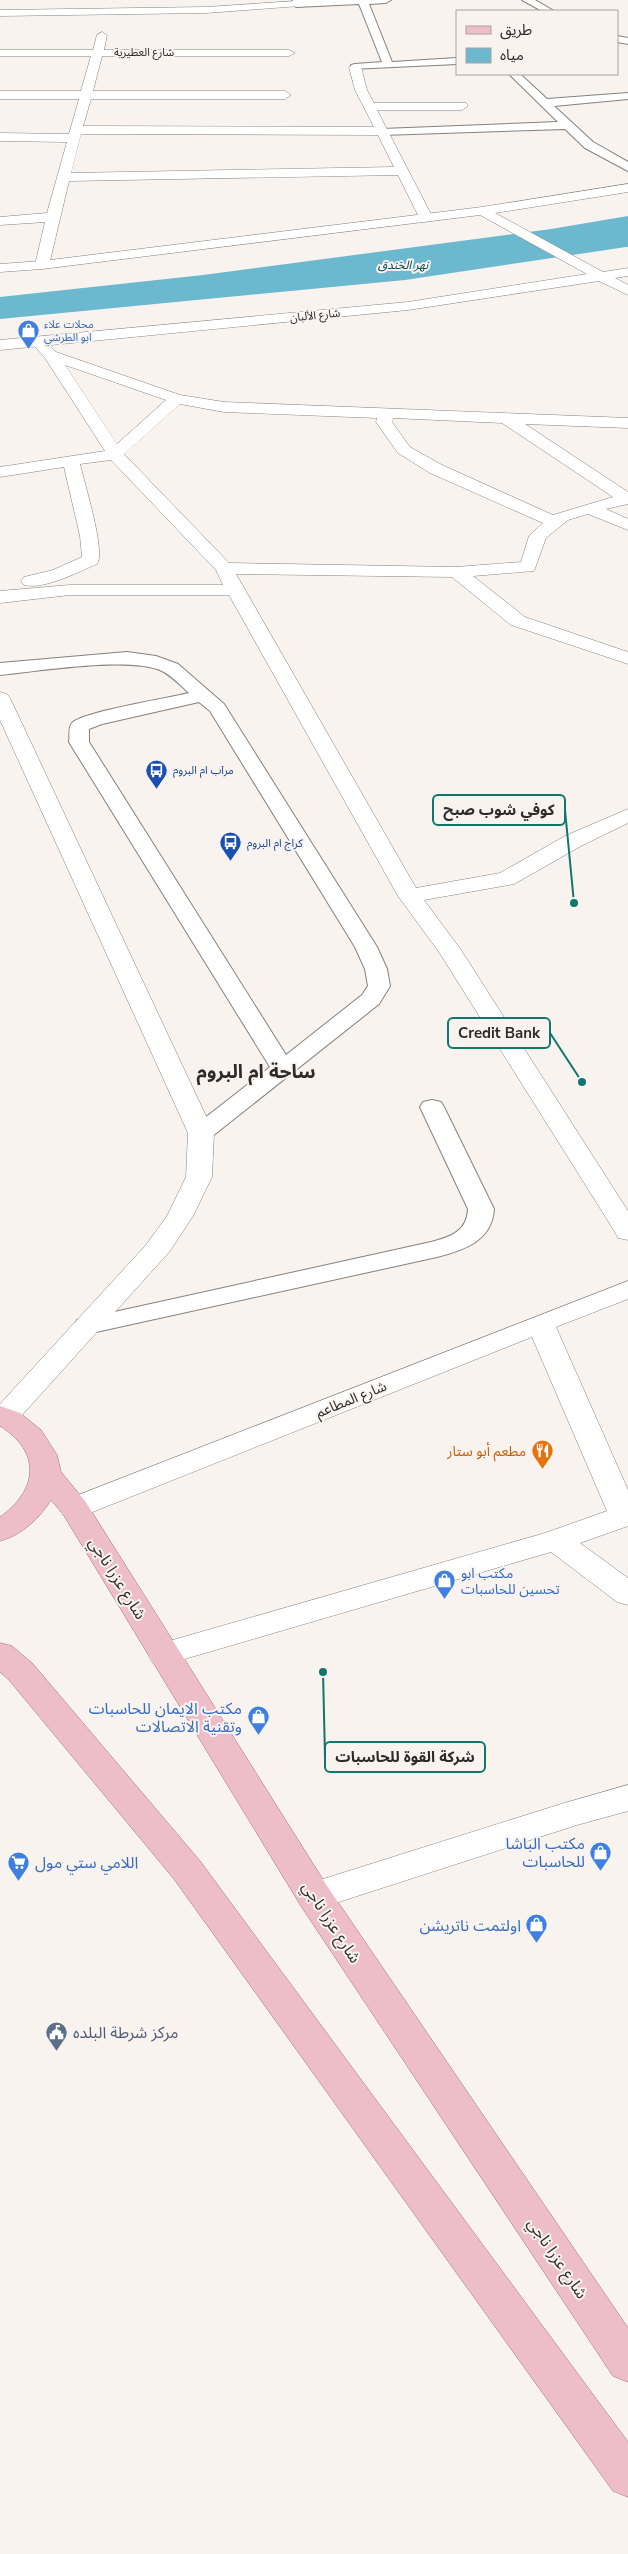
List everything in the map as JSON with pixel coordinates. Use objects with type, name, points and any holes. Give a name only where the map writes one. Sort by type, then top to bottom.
[{"type":"main road","points":[[0,1531],[18,1521],[39,1498],[47,1475],[43,1452],[28,1432],[2,1416]]},
{"type":"main road","name":"شارع عزرا ناجي","points":[[47,1475],[74,1508],[314,1896],[628,2363]]},
{"type":"main road","points":[[0,1654],[21,1672],[187,1870],[628,2477]]},
{"type":"street","points":[[42,265],[52,218],[65,177],[111,0]]},
{"type":"street","points":[[0,13],[108,13],[257,8],[297,2]]},
{"type":"street","name":"شارع العطيرية","points":[[0,53],[289,52]]},
{"type":"street","points":[[355,67],[361,90],[426,218]]},
{"type":"street","points":[[0,94],[285,95]]},
{"type":"street","points":[[369,107],[462,106]]},
{"type":"street","points":[[0,137],[76,134],[382,132]]},
{"type":"street","points":[[65,177],[401,171]]},
{"type":"street","points":[[0,268],[42,265],[482,211],[628,188]]},
{"type":"street","points":[[482,211],[628,292]]},
{"type":"street","points":[[0,220],[52,218]]},
{"type":"street","name":"شارع الألبان","points":[[0,345],[408,306],[628,272]]},
{"type":"street","points":[[38,342],[52,355],[115,454],[171,515],[224,568],[408,896],[449,950],[628,1232]]},
{"type":"street","points":[[52,355],[177,399],[224,407],[628,423]]},
{"type":"street","points":[[0,472],[115,454],[177,399]]},
{"type":"street","points":[[386,414],[384,422],[404,450],[436,469],[555,522]]},
{"type":"street","points":[[506,418],[628,499]]},
{"type":"street","points":[[0,590],[59,574],[92,560],[89,536],[71,462]]},
{"type":"street","points":[[224,568],[456,572],[528,567],[538,536],[562,516],[628,499]]},
{"type":"street","points":[[588,508],[628,525]]},
{"type":"street","points":[[456,572],[518,621],[628,658]]},
{"type":"street","points":[[0,597],[70,590],[235,590]]},
{"type":"street","points":[[0,698],[201,1133],[199,1177],[180,1216],[156,1251],[2,1416]]},
{"type":"street","points":[[408,896],[506,879],[574,841],[628,815]]},
{"type":"street","name":"شارع المطاعم","points":[[74,1508],[628,1289]]},
{"type":"street","points":[[164,1654],[556,1540],[624,1516],[541,1324]]},
{"type":"street","points":[[556,1540],[628,1594]]},
{"type":"street","points":[[314,1896],[573,1813],[628,1798]]},
{"type":"lane","points":[[297,2],[386,0]]},
{"type":"lane","points":[[527,0],[548,10]]},
{"type":"lane","points":[[363,1],[388,65]]},
{"type":"lane","points":[[355,67],[456,61]]},
{"type":"lane","points":[[515,75],[589,145],[628,167]]},
{"type":"lane","points":[[544,103],[628,96]]},
{"type":"lane","points":[[382,132],[568,124]]},
{"type":"lane","points":[[0,669],[127,658],[141,659],[170,668],[218,708],[366,947],[378,977],[379,986],[371,999],[201,1133]]},
{"type":"lane","points":[[202,696],[96,720],[80,726],[79,742],[283,1069]]},
{"type":"lane","points":[[87,1326],[437,1249],[467,1238],[480,1224],[482,1219],[481,1209],[432,1107]]},
{"type":"water","name":"نهر الخندق","points":[[628,216],[628,247],[405,280],[0,319],[0,297],[203,275],[551,229]]},
{"type":"place","name":"محلات علاء ابو الطرشي","points":[[28,349]]},
{"type":"place","name":"مرآب ام البروم","points":[[157,789]]},
{"type":"place","name":"كراج ام البروم","points":[[231,862]]},
{"type":"place","name":"كوفي شوب صبح","points":[[574,903]]},
{"type":"place","name":"Credit Bank","points":[[582,1082]]},
{"type":"place","name":"مطعم أبو ستار","points":[[542,1470]]},
{"type":"place","name":"مكتب ابو تحسين للحاسبات","points":[[445,1600]]},
{"type":"place","name":"شركة القوة للحاسبات","points":[[323,1672]]},
{"type":"place","name":"مكتب الايمان للحاسبات وتقنية الاتصالات","points":[[258,1736]]},
{"type":"place","name":"مكتب الباشا للحاسبات","points":[[601,1871]]},
{"type":"place","name":"اللامي ستي مول","points":[[19,1881]]},
{"type":"place","name":"اولتمت ناتريشن","points":[[537,1944]]},
{"type":"place","name":"مركز شرطة البلده","points":[[57,2051]]},
{"type":"district","name":"ساحة ام البروم","points":[[256,1071]]}]
